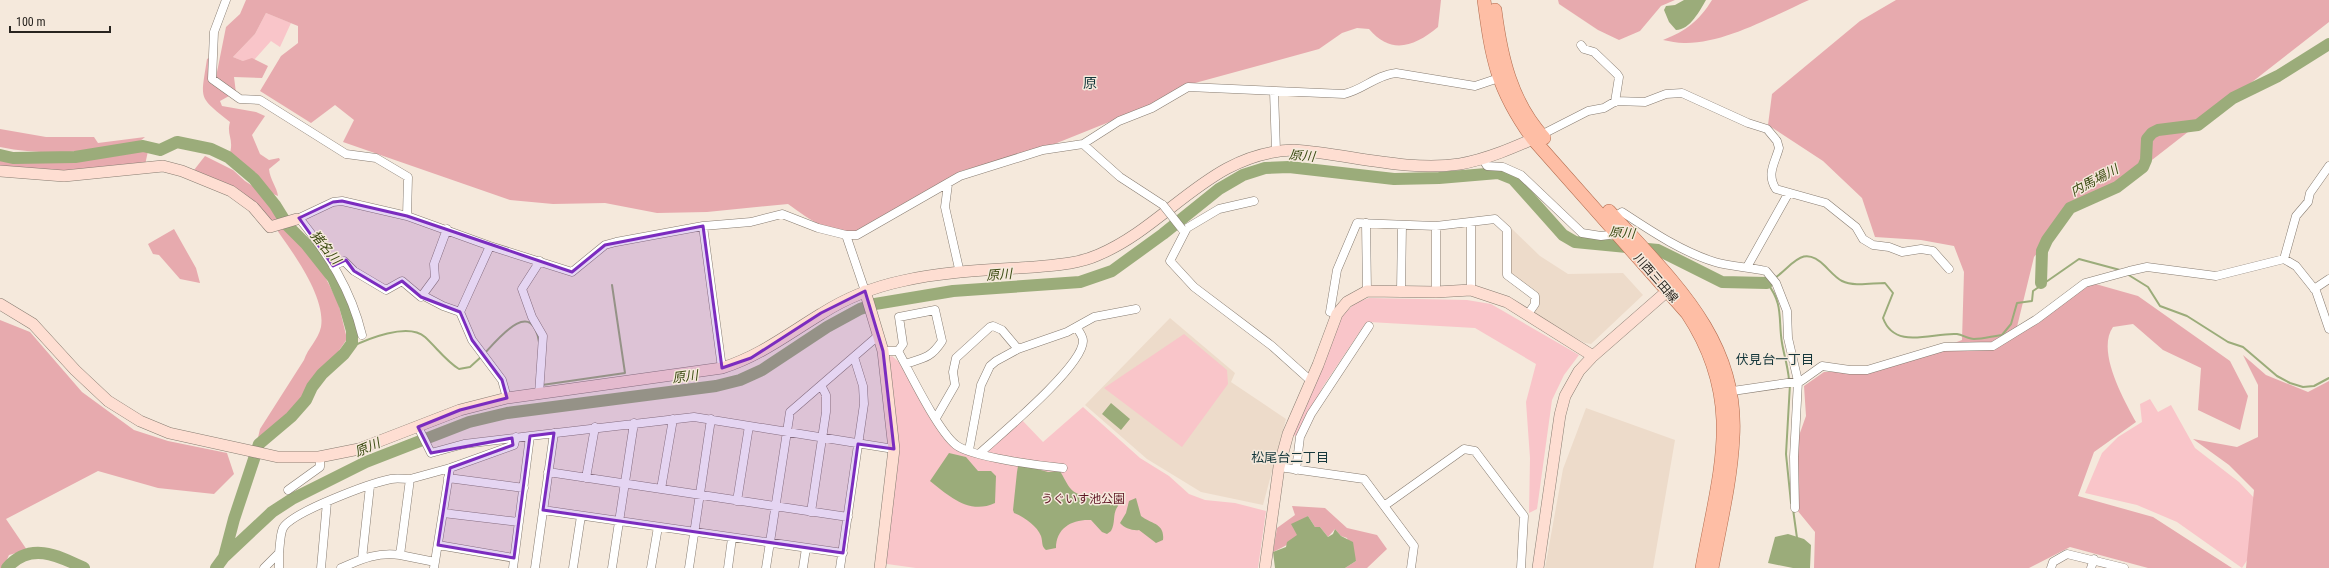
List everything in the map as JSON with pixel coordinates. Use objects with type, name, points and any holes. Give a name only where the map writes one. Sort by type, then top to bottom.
[{"type":"main road","name":"川西三田線","points":[[1484,0],[1490,48],[1499,78],[1513,111],[1611,219],[1624,237],[1640,252],[1671,288],[1697,311],[1717,348],[1733,437],[1712,568]]},
{"type":"main road","name":"川西三田線","points":[[1493,0],[1500,48],[1508,78],[1537,137]]},
{"type":"main road","name":"川西三田線","points":[[1611,219],[1624,237]]},
{"type":"main road","name":"川西三田線","points":[[1702,568],[1723,451],[1726,392]]},
{"type":"street","points":[[226,0],[214,32],[212,79],[240,99],[260,100],[346,154],[376,158],[408,177],[407,216]]},
{"type":"street","points":[[1581,45],[1584,48],[1594,52],[1619,77],[1615,102]]},
{"type":"street","points":[[0,171],[64,176],[163,166],[182,171],[231,191],[253,207],[270,227],[298,218],[333,202],[342,201],[407,216],[447,229],[490,246],[572,272],[605,246],[703,226],[751,222],[782,214],[818,228],[846,235],[864,233],[948,184],[977,170],[1043,150],[1084,144],[1119,121],[1152,108],[1188,88],[1344,94],[1354,92],[1385,74],[1396,73],[1475,86],[1499,78]]},
{"type":"street","points":[[1274,91],[1276,151]]},
{"type":"street","points":[[0,304],[33,324],[92,387],[124,412],[169,432],[243,450],[278,457],[320,457],[358,449],[460,410],[507,398],[722,368],[757,354],[821,313],[865,292],[902,281],[960,273],[1062,264],[1097,256],[1135,235],[1224,170],[1249,158],[1276,151],[1316,152],[1424,166],[1460,164],[1482,158],[1537,137],[1588,111],[1604,108],[1621,100],[1645,102],[1666,94],[1682,93],[1748,123],[1767,129],[1778,141],[1779,148],[1771,170],[1772,184],[1776,189],[1788,194],[1826,203],[1856,227],[1863,239],[1873,245],[1889,247],[1902,252],[1921,249],[1933,251],[1949,269]]},
{"type":"street","points":[[1084,144],[1120,177],[1150,198],[1161,202],[1184,231]]},
{"type":"street","points":[[1482,158],[1487,166],[1503,167],[1520,175],[1582,233],[1624,237]]},
{"type":"street","points":[[2284,259],[2296,216],[2308,202],[2310,192],[2329,166]]},
{"type":"street","points":[[948,184],[944,200],[960,273]]},
{"type":"street","points":[[1748,268],[1788,194]]},
{"type":"street","points":[[1254,201],[1219,210],[1187,228],[1184,231],[1170,261],[1194,287],[1272,346],[1311,381]]},
{"type":"street","points":[[1611,219],[1622,212],[1658,235],[1696,254],[1715,262],[1766,271],[1776,283],[1787,311],[1792,382],[1795,508]]},
{"type":"street","points":[[298,218],[333,266],[352,299],[362,335]]},
{"type":"street","points":[[1337,314],[1330,312],[1337,270],[1357,222],[1436,226],[1495,219],[1507,230],[1507,275],[1535,296],[1535,304],[1528,314]]},
{"type":"street","points":[[1471,222],[1471,290]]},
{"type":"street","points":[[1366,223],[1367,291]]},
{"type":"street","points":[[1400,291],[1402,225]]},
{"type":"street","points":[[703,226],[722,368]]},
{"type":"street","points":[[1436,226],[1436,292]]},
{"type":"street","points":[[422,295],[435,278],[434,264],[447,229]]},
{"type":"street","points":[[846,235],[883,351],[894,449],[880,568]]},
{"type":"street","points":[[460,312],[490,246]]},
{"type":"street","points":[[1726,392],[1804,379],[1822,366],[1828,365],[1850,370],[1867,370],[1944,347],[1993,346],[2037,319],[2085,283],[2147,267],[2216,276],[2284,259],[2296,266],[2314,289],[2321,302],[2329,328]]},
{"type":"street","points":[[333,266],[344,261],[354,271],[386,290],[402,281],[421,297],[422,295],[443,306],[460,312],[472,340],[502,380],[507,398]]},
{"type":"street","points":[[539,394],[542,336],[532,317],[522,289],[540,261]]},
{"type":"street","points":[[2314,289],[2329,279]]},
{"type":"street","points":[[1538,568],[1565,396],[1571,382],[1593,356],[1671,288]]},
{"type":"street","points":[[1265,568],[1279,467],[1288,434],[1311,381],[1337,314],[1347,302],[1367,291],[1436,292],[1471,290],[1507,302],[1593,356]]},
{"type":"street","points":[[968,450],[984,376],[996,361],[1018,349],[1076,328],[1105,313],[1136,309]]},
{"type":"street","points":[[898,351],[903,344],[899,317],[935,310],[942,341],[934,353],[905,364]]},
{"type":"street","points":[[936,418],[955,385],[953,372],[956,358],[990,327],[993,326],[1002,330],[1018,349]]},
{"type":"street","points":[[1296,470],[1300,437],[1310,414],[1368,326]]},
{"type":"street","points":[[980,453],[1070,368],[1083,342],[1082,337],[1076,328]]},
{"type":"street","points":[[766,568],[790,412],[879,335]]},
{"type":"street","points":[[883,351],[898,351]]},
{"type":"street","points":[[898,351],[936,418],[950,440],[957,446],[980,453],[1063,468]]},
{"type":"street","points":[[840,568],[864,398],[863,386],[854,357]]},
{"type":"street","points":[[811,512],[826,412],[826,395],[821,385]]},
{"type":"street","points":[[418,427],[427,448],[431,453],[437,453],[464,444],[595,427],[694,417],[894,449]]},
{"type":"street","points":[[662,489],[673,419]]},
{"type":"street","points":[[689,568],[711,420]]},
{"type":"street","points":[[612,568],[634,423]]},
{"type":"street","points":[[737,501],[749,426]]},
{"type":"street","points":[[586,478],[595,427]]},
{"type":"street","points":[[535,568],[554,433]]},
{"type":"street","points":[[513,568],[530,436]]},
{"type":"street","points":[[279,568],[279,553],[283,529],[294,518],[327,502],[370,486],[392,479],[410,479],[450,468],[514,445],[516,438]]},
{"type":"street","points":[[1384,506],[1464,448],[1475,451],[1524,516],[1521,568]]},
{"type":"street","points":[[288,490],[320,467],[320,457]]},
{"type":"street","points":[[1279,467],[1364,479],[1414,546],[1411,568]]},
{"type":"street","points":[[341,568],[362,559],[383,553],[400,555],[434,565],[450,468]]},
{"type":"street","points":[[548,472],[848,517]]},
{"type":"street","points":[[448,478],[524,488]]},
{"type":"street","points":[[400,555],[410,479]]},
{"type":"street","points":[[362,559],[370,486]]},
{"type":"street","points":[[321,568],[327,502]]},
{"type":"street","points":[[543,510],[842,553]]},
{"type":"street","points":[[443,513],[519,522]]},
{"type":"street","points":[[573,568],[581,516]]},
{"type":"street","points":[[651,568],[658,527]]},
{"type":"street","points":[[728,568],[732,538]]},
{"type":"street","points":[[438,545],[514,558]]},
{"type":"street","points":[[803,568],[806,548]]},
{"type":"street","points":[[264,568],[279,553]]},
{"type":"street","points":[[2051,568],[2053,562],[2067,554],[2094,559],[2124,568]]},
{"type":"street","points":[[2091,568],[2094,559]]},
{"type":"highlighted area","points":[[342,201],[407,216],[572,272],[605,245],[703,226],[722,368],[751,358],[821,313],[865,291],[883,351],[894,449],[858,444],[843,553],[543,510],[554,433],[530,436],[514,558],[438,545],[450,468],[513,445],[512,438],[431,453],[418,427],[460,410],[507,398],[502,380],[472,340],[460,312],[421,297],[402,281],[386,290],[354,271],[346,260],[333,266],[299,218],[333,202]]},
{"type":"shaded area","points":[[246,0],[1441,0],[1438,27],[1429,34],[1411,43],[1394,45],[1377,37],[1369,29],[1357,28],[1342,33],[1319,49],[1184,86],[1149,106],[1047,147],[961,171],[861,232],[850,232],[830,229],[822,226],[788,204],[707,212],[657,213],[605,203],[553,204],[510,200],[343,142],[354,120],[335,105],[311,123],[260,91],[281,56],[298,43],[298,26],[266,13],[255,34],[233,57],[243,61],[252,58],[268,66],[262,78],[234,77],[236,93],[216,77],[226,27],[240,14]]},
{"type":"shaded area","points":[[1558,0],[1675,0],[1661,6],[1640,31],[1619,40],[1598,30],[1559,4]]},
{"type":"shaded area","points":[[1684,0],[1706,0],[1698,14],[1686,27],[1676,30],[1669,22],[1664,10],[1666,6],[1675,5]]},
{"type":"shaded area","points":[[1712,0],[1809,0],[1748,28],[1715,39],[1684,43],[1663,40],[1679,33],[1697,20]]},
{"type":"shaded area","points":[[1896,0],[2329,0],[2329,22],[2125,181],[2088,198],[2072,211],[2034,257],[2015,335],[2092,283],[2138,296],[2230,361],[2248,396],[2240,430],[2198,410],[2201,368],[2163,350],[2133,324],[2113,327],[2109,337],[2108,349],[2110,362],[2119,389],[2136,422],[2094,452],[2078,496],[2153,517],[2232,568],[2148,568],[2070,547],[2029,568],[1814,568],[1815,532],[1797,510],[1796,444],[1806,416],[1804,386],[1824,372],[1862,372],[1915,358],[1962,340],[1964,272],[1954,246],[1921,240],[1875,237],[1862,198],[1823,161],[1768,125],[1772,94],[1860,21]]},
{"type":"shaded area","points":[[209,58],[210,81],[229,96],[220,101],[222,106],[256,112],[265,116],[252,135],[260,154],[269,160],[279,158],[280,160],[269,169],[278,196],[269,191],[254,172],[234,161],[229,156],[231,150],[229,131],[230,122],[212,107],[204,96],[203,82],[207,59]]},
{"type":"shaded area","points":[[0,129],[46,137],[94,137],[98,143],[145,137],[136,143],[116,147],[87,151],[44,152],[15,150],[0,147]]},
{"type":"shaded area","points":[[148,151],[145,165],[70,173],[0,166],[0,159],[18,162],[55,163]]},
{"type":"shaded area","points":[[205,156],[233,170],[245,181],[260,191],[277,215],[277,220],[271,223],[229,185],[194,170]]},
{"type":"shaded area","points":[[285,227],[319,265],[338,302],[347,339],[338,352],[317,374],[302,399],[279,424],[257,442],[260,429],[304,360],[318,336],[321,327],[321,315],[313,289],[307,276],[277,230]]},
{"type":"shaded area","points":[[1510,227],[1540,256],[1568,274],[1623,273],[1643,295],[1591,344],[1585,343],[1533,314],[1538,300],[1536,291],[1508,272]]},
{"type":"shaded area","points":[[174,229],[196,268],[200,283],[180,279],[159,255],[153,254],[148,244]]},
{"type":"shaded area","points":[[1170,318],[1235,373],[1231,382],[1286,419],[1263,505],[1201,492],[1147,459],[1085,405]]},
{"type":"shaded area","points":[[0,320],[30,332],[82,392],[134,430],[168,441],[227,453],[234,474],[214,494],[158,488],[98,471],[6,519],[27,550],[9,555],[3,568],[0,568]]},
{"type":"shaded area","points":[[2243,355],[2266,375],[2308,392],[2329,381],[2329,568],[2246,568],[2254,490],[2229,465],[2193,439],[2237,447],[2258,437],[2258,385]]},
{"type":"shaded area","points":[[1111,403],[1130,419],[1121,430],[1102,414]]},
{"type":"shaded area","points":[[1586,408],[1675,440],[1653,568],[1545,568],[1563,469]]},
{"type":"shaded area","points":[[949,453],[966,457],[978,471],[991,471],[996,476],[995,503],[977,507],[968,505],[952,498],[930,481]]},
{"type":"shaded area","points":[[1023,465],[1048,472],[1060,471],[1071,489],[1078,494],[1090,494],[1103,502],[1115,498],[1118,506],[1115,512],[1111,531],[1107,534],[1102,532],[1091,520],[1078,521],[1066,526],[1062,530],[1057,541],[1056,548],[1046,550],[1039,532],[1026,519],[1014,513],[1013,510],[1018,466]]},
{"type":"shaded area","points":[[1136,498],[1141,516],[1160,527],[1163,534],[1163,540],[1156,543],[1139,530],[1129,529],[1120,523],[1126,513],[1129,501]]},
{"type":"shaded area","points":[[1292,506],[1325,508],[1347,528],[1377,535],[1387,549],[1367,568],[1345,568],[1356,561],[1347,538],[1341,536],[1335,529],[1328,537],[1320,527],[1315,527],[1308,516],[1293,527],[1298,535],[1293,541],[1273,552],[1277,528],[1295,515]]},
{"type":"shaded area","points":[[1308,516],[1315,527],[1320,527],[1328,537],[1333,534],[1335,529],[1341,536],[1353,542],[1356,561],[1345,568],[1275,568],[1273,552],[1286,547],[1287,542],[1297,535],[1291,524]]},
{"type":"shaded area","points":[[1788,534],[1804,539],[1811,545],[1810,568],[1793,568],[1768,563],[1775,537]]},
{"type":"green space","points":[[266,13],[291,23],[280,47],[271,41],[254,60],[243,61],[233,57],[255,34]]},
{"type":"green space","points":[[1369,298],[1467,300],[1491,304],[1579,355],[1564,375],[1552,400],[1537,509],[1529,513],[1530,458],[1526,402],[1536,364],[1475,328],[1369,322],[1365,324],[1324,385],[1296,436],[1292,435],[1340,318],[1355,303]]},
{"type":"green space","points":[[1184,334],[1227,370],[1228,384],[1182,447],[1104,388]]},
{"type":"green space","name":"うぐいす池公園","points":[[892,356],[899,362],[945,439],[956,449],[975,456],[1021,419],[1043,442],[1083,407],[1140,458],[1169,476],[1189,494],[1205,500],[1235,503],[1266,511],[1258,568],[916,568],[887,564],[884,560],[899,452],[889,357]]},
{"type":"green space","points":[[2150,399],[2158,412],[2171,405],[2195,448],[2239,482],[2274,519],[2242,568],[2177,522],[2137,505],[2085,493],[2102,453],[2118,437],[2142,422],[2140,404]]},
{"type":"waterway","name":"内馬場川","points":[[2041,283],[2042,251],[2047,240],[2070,208],[2117,187],[2143,167],[2146,160],[2147,139],[2152,133],[2158,130],[2198,125],[2233,98],[2278,76],[2329,44]]},
{"type":"waterway","name":"猪名川","points":[[0,155],[13,158],[75,157],[143,146],[160,150],[177,142],[211,149],[228,157],[254,179],[275,205],[288,226],[306,244],[333,278],[345,306],[352,331],[352,343],[344,354],[322,374],[312,387],[306,400],[291,417],[259,444],[234,519],[224,557],[216,568]]},
{"type":"waterway","name":"原川","points":[[224,557],[272,512],[292,499],[366,462],[469,422],[507,413],[716,386],[740,380],[762,370],[827,327],[860,309],[875,304],[953,291],[1080,282],[1112,271],[1163,234],[1219,189],[1243,175],[1265,168],[1289,167],[1394,179],[1439,178],[1498,173],[1513,179],[1563,235],[1575,242],[1658,250],[1722,282],[1767,283]]},
{"type":"waterway","points":[[1775,278],[1799,258],[1805,256],[1811,257],[1825,266],[1842,281],[1847,283],[1885,283],[1893,293],[1883,318],[1889,328],[1896,334],[1916,338],[1957,334],[1974,339],[1981,339],[2002,335],[2011,324],[2017,303],[2032,301],[2033,291],[2079,259],[2120,270]]},
{"type":"waterway","points":[[2127,274],[2148,287],[2160,306],[2187,316],[2228,342],[2243,347],[2277,376],[2290,383],[2303,387],[2314,386],[2329,378]]},
{"type":"waterway","points":[[1771,280],[1767,283],[1776,298],[1778,305],[1782,343],[1789,380]]},
{"type":"waterway","points":[[542,385],[625,373],[612,285]]},
{"type":"waterway","points":[[484,354],[505,332],[522,322],[529,322],[535,329],[539,342]]},
{"type":"waterway","points":[[349,348],[376,337],[408,331],[418,333],[425,337],[445,358],[459,369],[470,367],[481,357]]},
{"type":"waterway","points":[[1790,384],[1786,454],[1791,503]]},
{"type":"waterway","points":[[1793,509],[1797,538]]},
{"type":"waterway","name":"猪名川","points":[[7,568],[16,560],[25,555],[35,553],[45,553],[65,559],[84,568]]},
{"type":"district","name":"原","points":[[1090,83]]},
{"type":"district","name":"伏見台一丁目","points":[[1775,359]]},
{"type":"district","name":"松尾台二丁目","points":[[1290,457]]}]
